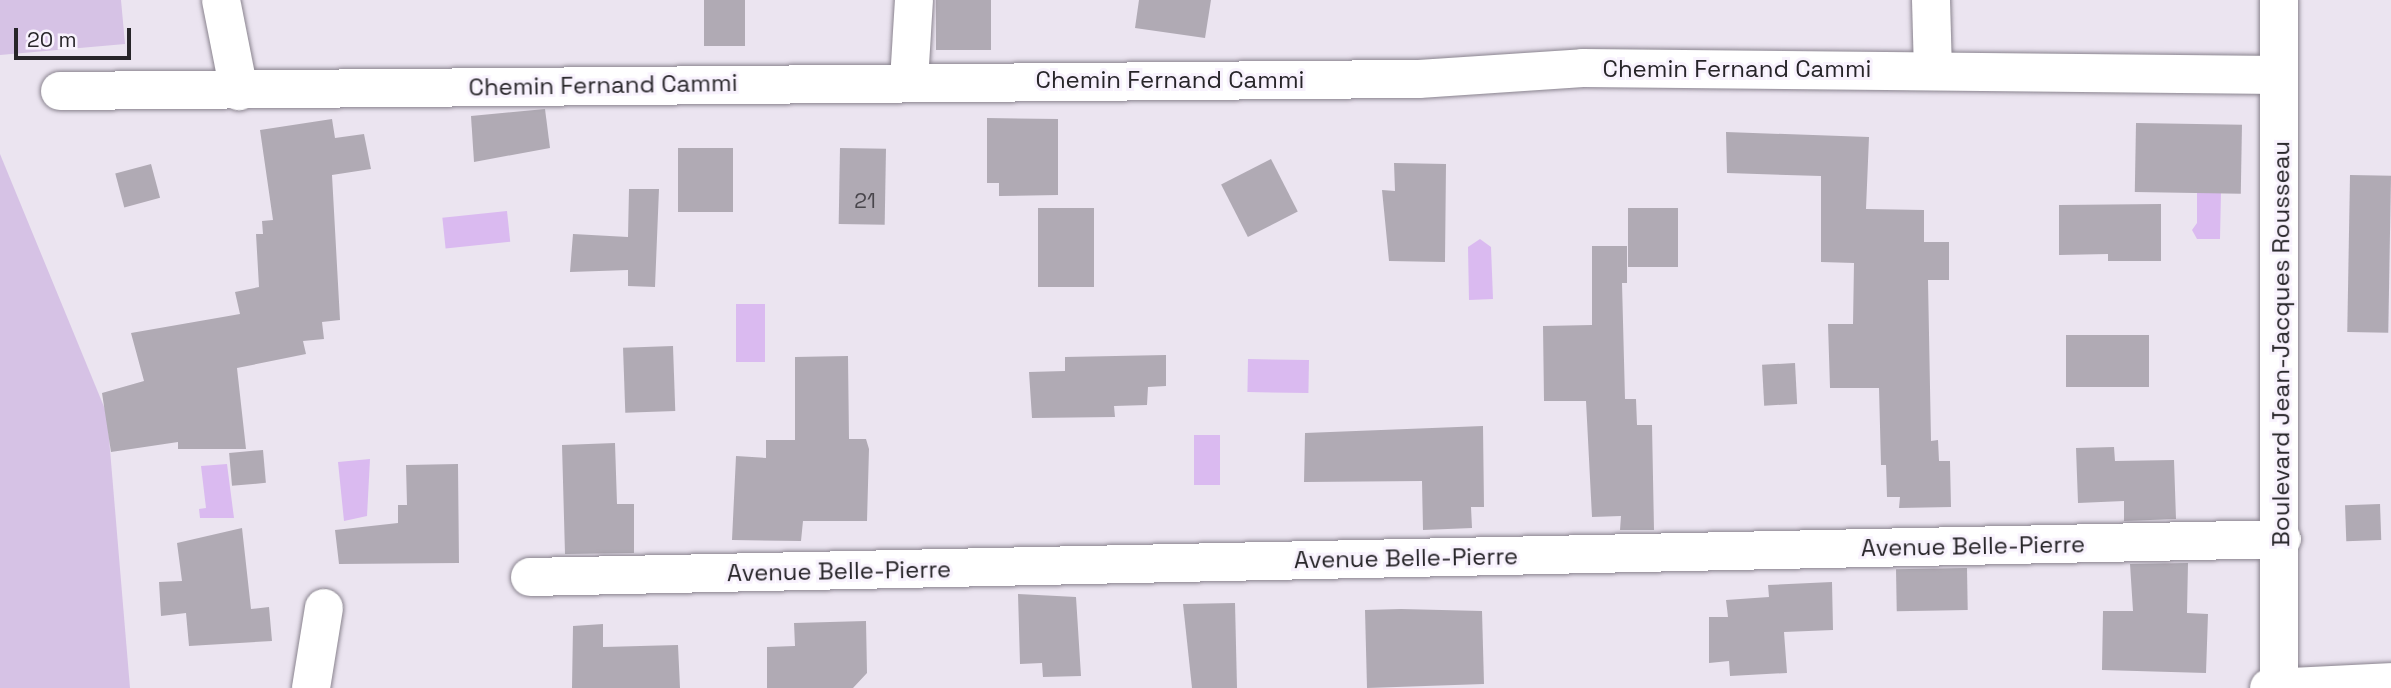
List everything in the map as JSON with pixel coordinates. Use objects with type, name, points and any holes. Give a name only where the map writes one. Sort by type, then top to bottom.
[{"type":"street","points":[[221,0],[239,91]]},
{"type":"street","points":[[909,81],[914,0]]},
{"type":"street","points":[[1931,0],[1933,70]]},
{"type":"street","name":"Boulevard Jean-Jacques Rousseau","points":[[2279,0],[2282,539],[2279,688]]},
{"type":"street","name":"Chemin Fernand Cammi","points":[[60,91],[239,91],[909,81],[1419,79],[1583,68],[2279,75]]},
{"type":"street","name":"Avenue Belle-Pierre","points":[[530,578],[2282,539]]},
{"type":"street","points":[[311,688],[324,608]]},
{"type":"street","points":[[2269,688],[2391,682]]},
{"type":"shaded area","points":[[0,0],[121,0],[125,44],[0,55]]},
{"type":"shaded area","points":[[0,154],[107,414],[130,688],[0,688]]},
{"type":"shaded area","points":[[2197,192],[2221,192],[2220,239],[2197,239],[2192,230],[2197,223]]},
{"type":"shaded area","points":[[507,211],[510,242],[446,249],[442,218]]},
{"type":"shaded area","points":[[1480,239],[1491,247],[1493,299],[1469,300],[1468,247]]},
{"type":"shaded area","points":[[736,304],[765,304],[765,362],[736,362]]},
{"type":"shaded area","points":[[1248,359],[1309,360],[1308,393],[1247,392]]},
{"type":"shaded area","points":[[1194,435],[1220,435],[1220,485],[1194,485]]},
{"type":"shaded area","points":[[370,459],[367,516],[344,521],[338,462]]},
{"type":"shaded area","points":[[227,464],[234,518],[200,518],[199,509],[206,508],[201,466]]},
{"type":"building","points":[[704,0],[745,0],[745,46],[704,46]]},
{"type":"building","points":[[936,0],[991,0],[991,50],[936,50]]},
{"type":"building","points":[[1139,0],[1211,0],[1205,38],[1135,28]]},
{"type":"building","points":[[545,109],[550,148],[474,162],[471,116]]},
{"type":"building","points":[[987,118],[1058,119],[1058,195],[999,196],[999,183],[987,183]]},
{"type":"building","points":[[332,119],[335,138],[364,134],[371,169],[332,175],[340,320],[322,322],[324,339],[303,341],[306,354],[237,368],[246,449],[178,449],[178,442],[111,452],[102,393],[144,381],[131,333],[240,314],[235,292],[259,287],[256,234],[263,234],[262,221],[273,220],[260,130]]},
{"type":"building","points":[[2136,123],[2242,125],[2241,194],[2135,192]]},
{"type":"building","points":[[1726,132],[1869,137],[1866,209],[1924,210],[1924,242],[1949,242],[1949,280],[1928,280],[1931,441],[1938,440],[1939,461],[1950,461],[1951,507],[1899,508],[1900,497],[1887,497],[1886,465],[1881,465],[1879,388],[1830,388],[1828,324],[1853,324],[1854,263],[1821,262],[1821,176],[1727,173]]},
{"type":"building","points":[[678,148],[733,148],[733,212],[678,212]]},
{"type":"building","points":[[840,148],[886,149],[885,225],[839,224]]},
{"type":"building","points":[[1271,159],[1298,212],[1248,237],[1221,184]]},
{"type":"building","points":[[1394,163],[1446,164],[1445,262],[1389,261],[1382,190],[1395,191]]},
{"type":"building","points":[[151,164],[160,198],[124,207],[115,174]]},
{"type":"building","points":[[2350,175],[2391,176],[2388,333],[2347,332]]},
{"type":"building","points":[[629,189],[659,189],[655,287],[628,286],[628,270],[570,272],[573,234],[628,237]]},
{"type":"building","points":[[2161,204],[2161,261],[2108,261],[2108,254],[2059,255],[2059,205]]},
{"type":"building","points":[[1038,208],[1094,208],[1094,287],[1038,287]]},
{"type":"building","points":[[1628,208],[1678,208],[1678,267],[1628,267]]},
{"type":"building","points":[[1592,246],[1627,246],[1627,283],[1622,283],[1625,399],[1636,399],[1637,425],[1652,425],[1654,530],[1620,530],[1621,516],[1592,517],[1586,401],[1544,401],[1543,326],[1592,325]]},
{"type":"building","points":[[2066,335],[2149,335],[2149,387],[2066,387]]},
{"type":"building","points":[[673,346],[675,411],[625,413],[623,348]]},
{"type":"building","points":[[1166,355],[1166,386],[1148,387],[1147,405],[1114,406],[1115,417],[1032,418],[1029,372],[1065,371],[1065,357]]},
{"type":"building","points":[[848,356],[849,439],[866,439],[869,449],[867,521],[803,521],[801,541],[732,540],[736,456],[766,458],[766,440],[795,440],[795,357]]},
{"type":"building","points":[[1795,363],[1797,404],[1764,406],[1762,365]]},
{"type":"building","points":[[1483,426],[1484,507],[1471,507],[1472,528],[1423,530],[1422,481],[1304,482],[1305,433]]},
{"type":"building","points":[[615,443],[617,504],[634,504],[634,553],[565,554],[562,445]]},
{"type":"building","points":[[2114,447],[2115,461],[2174,460],[2176,519],[2124,521],[2124,501],[2078,503],[2076,448]]},
{"type":"building","points":[[263,450],[266,483],[232,486],[229,453]]},
{"type":"building","points":[[458,464],[459,563],[339,564],[335,530],[398,523],[398,505],[407,505],[406,465]]},
{"type":"building","points":[[2380,504],[2381,540],[2346,541],[2345,505]]},
{"type":"building","points":[[242,528],[251,609],[269,607],[272,641],[189,646],[186,613],[161,616],[159,582],[182,581],[177,543]]},
{"type":"building","points":[[2188,563],[2187,613],[2208,614],[2206,673],[2102,670],[2103,611],[2133,611],[2130,564]]},
{"type":"building","points":[[1967,568],[1968,610],[1897,611],[1896,569]]},
{"type":"building","points":[[1832,582],[1833,630],[1784,632],[1787,673],[1730,676],[1729,661],[1709,663],[1709,617],[1728,617],[1726,600],[1769,597],[1768,585]]},
{"type":"building","points":[[1018,594],[1076,597],[1081,676],[1043,677],[1042,663],[1020,664]]},
{"type":"building","points":[[1235,603],[1237,688],[1192,688],[1183,604]]},
{"type":"building","points":[[1365,610],[1482,611],[1484,684],[1367,688]]},
{"type":"building","points":[[866,621],[867,673],[853,688],[767,688],[767,647],[795,646],[794,623]]},
{"type":"building","points":[[603,624],[603,647],[678,645],[680,688],[572,688],[573,626]]}]
